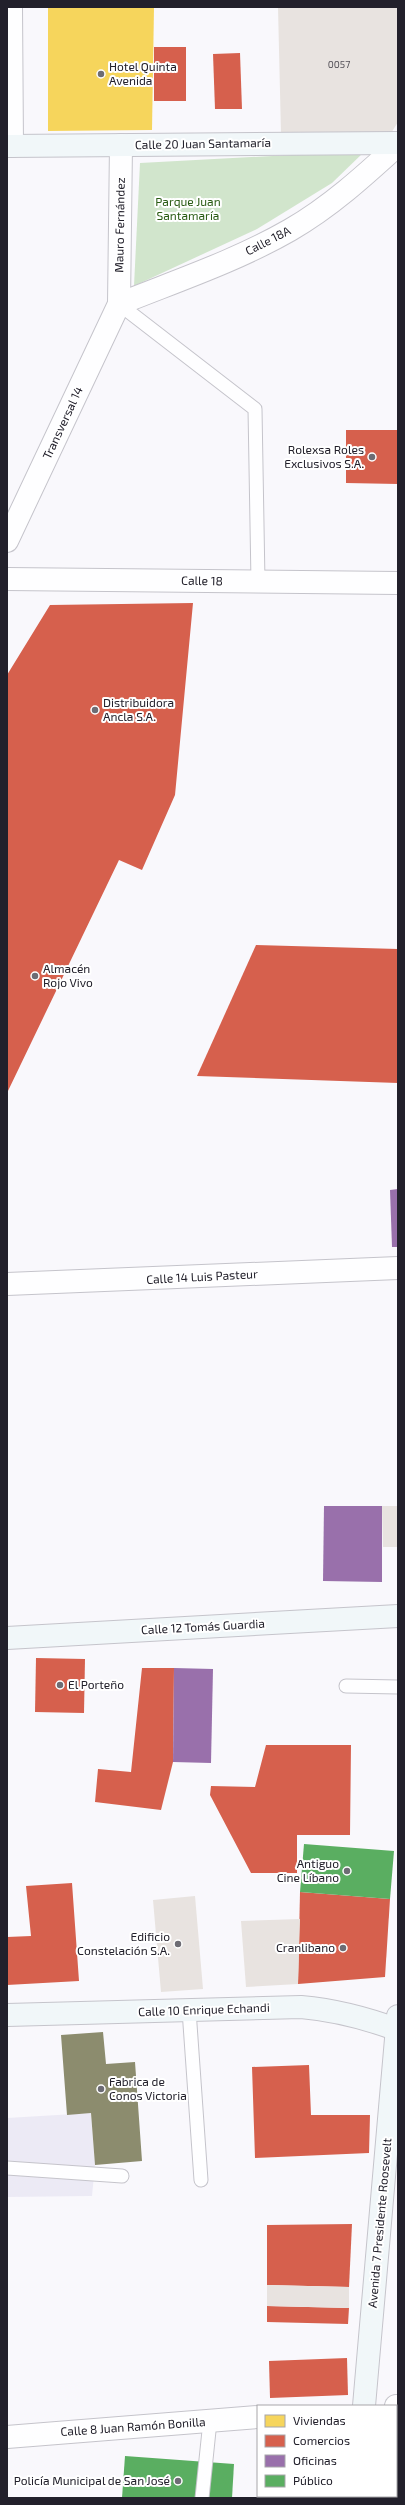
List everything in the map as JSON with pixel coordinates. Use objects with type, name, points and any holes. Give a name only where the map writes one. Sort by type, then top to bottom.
[{"type":"street","points":[[10,146],[11,7]]},
{"type":"street","name":"Calle 20 Juan Santamaría","points":[[10,146],[398,144]]},
{"type":"street","name":"Calle 18A","points":[[119,304],[238,256],[290,230],[349,190],[398,144]]},
{"type":"street","name":"Mauro Fernández","points":[[119,304],[121,145]]},
{"type":"street","name":"Transversal 14","points":[[7,542],[119,304]]},
{"type":"street","name":"Calle 18","points":[[7,579],[398,583]]},
{"type":"street","name":"Calle 14 Luis Pasteur","points":[[7,1284],[398,1268]]},
{"type":"street","name":"Calle 12 Tomás Guardia","points":[[7,1638],[398,1616]]},
{"type":"street","name":"Calle 10 Enrique Echandi","points":[[7,2015],[301,2007],[322,2009],[397,2025]]},
{"type":"street","name":"Avenida 7 Presidente Roosevelt","points":[[364,2405],[397,2025]]},
{"type":"street","name":"Calle 8 Juan Ramón Bonilla","points":[[7,2437],[257,2417]]},
{"type":"lane","points":[[119,304],[255,410],[258,582]]},
{"type":"lane","points":[[346,1686],[398,1687]]},
{"type":"lane","points":[[190,2010],[201,2180]]},
{"type":"lane","points":[[7,2168],[122,2176]]},
{"type":"lane","points":[[202,2498],[210,2421]]},
{"type":"shaded area","points":[[91,2113],[95,2165],[92,2196],[7,2197],[7,2118]]},
{"type":"green space","name":"Parque Juan Santamaría","points":[[365,151],[332,183],[257,229],[134,286],[140,163]]},
{"type":"building: Viviendas","name":"Hotel Quinta Avenida","points":[[48,7],[154,7],[152,130],[48,131]]},
{"type":"building: Comercios","points":[[154,47],[186,47],[186,101],[154,101]]},
{"type":"building: Comercios","points":[[240,53],[242,109],[215,109],[213,54]]},
{"type":"building: Comercios","name":"Rolexsa Roles Exclusivos S.A.","points":[[346,430],[398,430],[398,484],[346,483]]},
{"type":"building: Comercios","points":[[193,603],[175,795],[142,870],[119,860],[7,1093],[7,675],[50,605]]},
{"type":"building: Comercios","points":[[256,945],[398,949],[398,1083],[197,1076]]},
{"type":"building: Comercios","name":"El Porteño","points":[[36,1658],[85,1659],[84,1713],[35,1712]]},
{"type":"building: Comercios","points":[[142,1668],[174,1668],[173,1762],[161,1810],[95,1802],[98,1769],[131,1772]]},
{"type":"building: Comercios","points":[[266,1745],[351,1745],[350,1835],[297,1835],[297,1873],[251,1873],[210,1795],[211,1786],[255,1787]]},
{"type":"building: Comercios","points":[[72,1883],[79,1981],[7,1985],[7,1937],[31,1936],[26,1886]]},
{"type":"building: Comercios","name":"Cranlibano","points":[[300,1892],[390,1899],[385,1977],[298,1984]]},
{"type":"building: Comercios","points":[[309,2065],[311,2115],[370,2115],[369,2153],[255,2158],[252,2067]]},
{"type":"building: Comercios","points":[[352,2224],[349,2287],[267,2285],[267,2225]]},
{"type":"building: Comercios","points":[[267,2306],[349,2308],[348,2324],[267,2322]]},
{"type":"building: Comercios","points":[[347,2358],[348,2395],[270,2398],[269,2361]]},
{"type":"building: Oficinas","points":[[398,1189],[398,1247],[392,1247],[390,1190]]},
{"type":"building: Oficinas","points":[[324,1506],[382,1506],[382,1582],[323,1581]]},
{"type":"building: Oficinas","points":[[174,1668],[213,1669],[211,1763],[173,1762]]},
{"type":"building: Público","name":"Antiguo Cine Líbano","points":[[304,1844],[394,1851],[390,1899],[300,1892]]},
{"type":"building: Público","name":"Policía Municipal de San José","points":[[125,2456],[234,2464],[232,2498],[122,2498]]},
{"type":"building: Industria","name":"Fabrica de Conos Victoria","points":[[103,2032],[106,2064],[135,2062],[142,2161],[95,2165],[91,2113],[67,2115],[61,2035]]},
{"type":"building: Otros","points":[[278,7],[398,7],[398,122],[388,138],[281,134]]},
{"type":"building: Otros","points":[[382,1506],[398,1506],[398,1547],[383,1547]]},
{"type":"building: Otros","name":"Edificio Constelación S.A.","points":[[195,1896],[203,1989],[161,1992],[153,1900]]},
{"type":"building: Otros","points":[[300,1919],[298,1984],[246,1987],[241,1921]]},
{"type":"building: Otros","points":[[267,2285],[349,2287],[349,2308],[267,2306]]},
{"type":"place","name":"Hotel Quinta Avenida","points":[[101,74]]},
{"type":"place","name":"Rolexsa Roles Exclusivos S.A.","points":[[372,457]]},
{"type":"place","name":"Distribuidora Ancla S.A.","points":[[95,710]]},
{"type":"place","name":"Almacén Rojo Vivo","points":[[35,976]]},
{"type":"place","name":"El Porteño","points":[[60,1685]]},
{"type":"place","name":"Antiguo Cine Líbano","points":[[347,1871]]},
{"type":"place","name":"Edificio Constelación S.A.","points":[[178,1944]]},
{"type":"place","name":"Cranlibano","points":[[343,1948]]},
{"type":"place","name":"Fabrica de Conos Victoria","points":[[101,2089]]},
{"type":"place","name":"Policía Municipal de San José","points":[[178,2481]]}]
